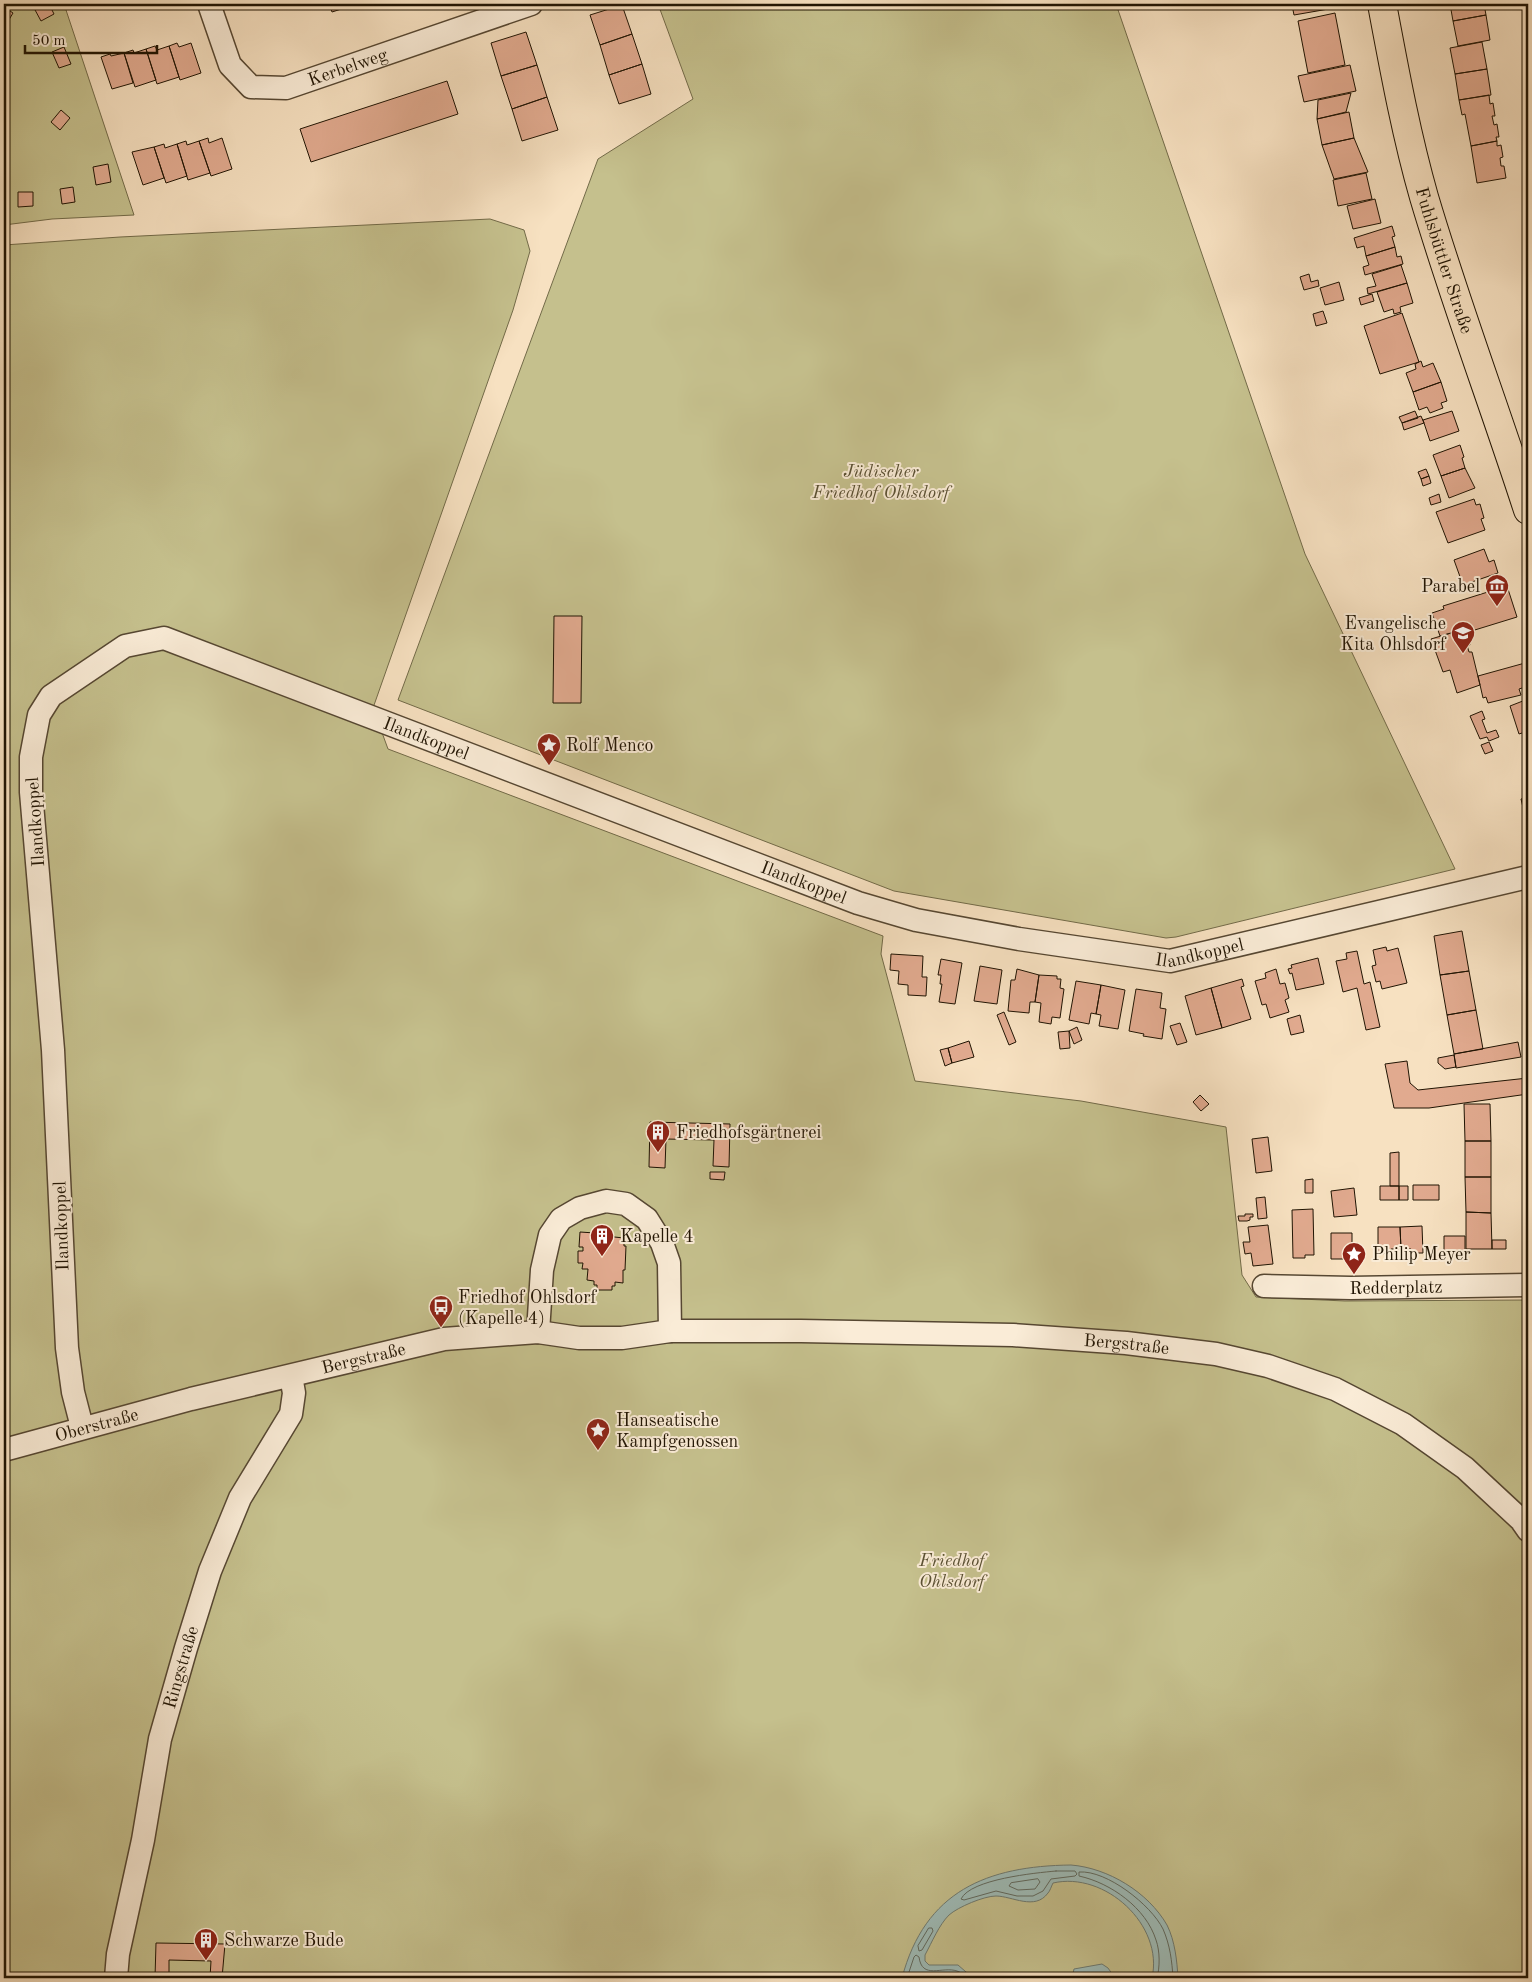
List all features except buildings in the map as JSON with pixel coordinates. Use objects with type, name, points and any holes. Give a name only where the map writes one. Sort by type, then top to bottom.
[{"type":"main road","name":"Fuhlsbüttler Straße","points":[[1382,4],[1394,70],[1424,194],[1466,328],[1528,510]]},
{"type":"street","name":"Kerbelweg","points":[[209,4],[230,65],[251,87],[286,88],[531,4]]},
{"type":"street","name":"Ilandkoppel","points":[[82,1427],[73,1392],[66,1348],[54,1050],[31,792],[31,757],[39,715],[50,696],[125,646],[164,638],[858,903],[916,920],[1020,938],[1170,961],[1528,877]]},
{"type":"street","points":[[538,1332],[542,1270],[550,1235],[561,1219],[580,1208],[606,1201],[626,1204],[647,1219],[662,1243],[669,1263],[670,1331]]},
{"type":"street","name":"Redderplatz","points":[[1264,1286],[1351,1288],[1528,1285]]},
{"type":"street","name":"Bergstraße","points":[[191,1399],[444,1339],[538,1332],[579,1338],[622,1338],[670,1331],[1013,1334],[1131,1343],[1216,1354],[1268,1366],[1335,1390],[1403,1424],[1465,1468],[1521,1520],[1528,1530]]},
{"type":"street","name":"Ringstraße","points":[[116,1978],[118,1954],[142,1840],[160,1739],[186,1648],[210,1571],[240,1498],[291,1414],[294,1393],[291,1376]]},
{"type":"street","name":"Oberstraße","points":[[4,1450],[82,1427],[191,1399]]},
{"type":"green space","points":[[4,4],[64,4],[134,215],[52,219],[4,225]]},
{"type":"green space","name":"Jüdischer Friedhof Ohlsdorf","points":[[658,4],[1116,4],[1305,554],[1455,869],[1166,938],[894,891],[398,700],[598,159],[693,99]]},
{"type":"green space","name":"Friedhof Ohlsdorf","points":[[490,219],[524,230],[530,251],[513,310],[373,708],[388,749],[883,936],[881,954],[915,1081],[1081,1101],[1226,1127],[1242,1275],[1256,1297],[1345,1301],[1528,1300],[1528,1978],[4,1978],[4,245],[120,237]]},
{"type":"water","points":[[1071,1865],[1099,1871],[1113,1877],[1138,1892],[1149,1902],[1159,1913],[1170,1931],[1175,1951],[1178,1978],[1152,1978],[1153,1958],[1149,1939],[1140,1921],[1126,1906],[1110,1894],[1092,1885],[1073,1881],[1053,1883],[1048,1893],[1037,1901],[1030,1902],[991,1896],[971,1902],[949,1915],[933,1939],[925,1955],[925,1961],[929,1965],[958,1965],[973,1978],[902,1978],[912,1948],[926,1924],[943,1904],[964,1889],[987,1878],[1012,1871]]},
{"type":"water","points":[[1102,1964],[1108,1968],[1115,1978],[1072,1978],[1074,1969]]},
{"type":"place","name":"Parabel","points":[[1497,607]]},
{"type":"place","name":"Evangelische Kita Ohlsdorf","points":[[1463,654]]},
{"type":"place","name":"Rolf Menco","points":[[549,766]]},
{"type":"place","name":"Friedhofsgärtnerei","points":[[658,1153]]},
{"type":"place","name":"Kapelle 4","points":[[602,1257]]},
{"type":"place","name":"Philip Meyer","points":[[1354,1275]]},
{"type":"place","name":"Friedhof Ohlsdorf (Kapelle 4)","points":[[441,1328]]},
{"type":"place","name":"Hanseatische Kampfgenossen","points":[[598,1451]]},
{"type":"place","name":"Schwarze Bude","points":[[206,1961]]}]
